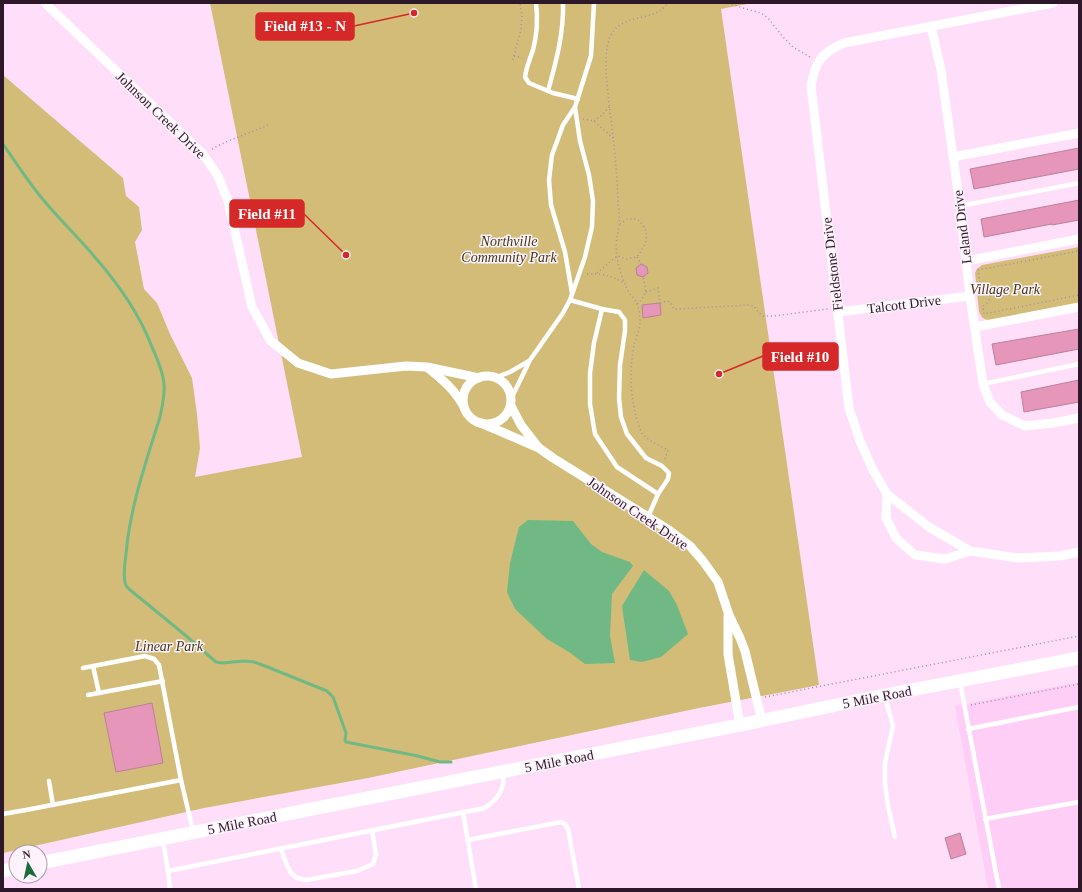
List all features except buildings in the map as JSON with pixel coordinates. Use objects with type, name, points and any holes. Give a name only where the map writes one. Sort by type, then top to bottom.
[{"type":"street","name":"Johnson Creek Drive","points":[[45,3],[204,155],[218,176],[228,201],[252,307],[270,340],[298,363],[331,374],[406,366],[427,367],[479,378]]},
{"type":"street","name":"Fieldstone Drive","points":[[1053,3],[844,43],[823,54],[813,75],[811,86],[850,408],[860,441],[873,470],[887,494],[929,527],[970,551],[1018,558],[1060,556],[1079,552]]},
{"type":"street","name":"Leland Drive","points":[[931,26],[941,70],[960,206],[970,296],[983,384],[990,402],[1002,415],[1025,426],[1079,418]]},
{"type":"street","points":[[952,157],[1079,133]]},
{"type":"street","points":[[966,261],[1079,239]]},
{"type":"street","name":"Talcott Drive","points":[[838,310],[970,296]]},
{"type":"street","points":[[975,327],[1079,307]]},
{"type":"street","points":[[427,367],[446,382],[458,396],[469,415],[474,420],[481,423],[489,424],[503,419],[508,413],[511,402],[510,392],[506,385],[500,380],[486,377],[479,378],[468,387],[465,394],[465,408]]},
{"type":"street","name":"Johnson Creek Drive","points":[[511,402],[521,425],[539,448]]},
{"type":"street","name":"Johnson Creek Drive","points":[[481,423],[539,448],[669,530],[690,546],[718,582],[728,615],[745,651],[762,721]]},
{"type":"street","points":[[887,494],[886,518],[896,538],[915,555],[945,559],[970,551]]},
{"type":"street","name":"Johnson Creek Drive","points":[[728,615],[728,654],[740,726]]},
{"type":"street","name":"5 Mile Road","points":[[48,862],[740,726],[885,695],[1079,658]]},
{"type":"lane","points":[[536,3],[537,29],[533,50],[525,77],[529,83],[548,91],[578,99]]},
{"type":"lane","points":[[548,91],[563,25],[563,3]]},
{"type":"lane","points":[[571,297],[565,252],[551,205],[549,180],[552,155],[563,125],[575,107],[591,56],[596,3]]},
{"type":"lane","points":[[511,402],[530,360],[563,312],[571,297],[585,257],[592,228],[593,201],[589,176],[580,141],[575,107]]},
{"type":"lane","points":[[960,206],[1079,183]]},
{"type":"lane","points":[[571,297],[602,309],[619,312],[625,320],[618,398],[621,417],[627,434],[646,458],[662,466],[669,473],[668,479],[658,494],[648,517]]},
{"type":"lane","points":[[602,309],[594,343],[590,373],[590,404],[595,434],[617,467],[658,494]]},
{"type":"lane","points":[[494,378],[510,372],[530,360]]},
{"type":"lane","points":[[983,384],[1079,364]]},
{"type":"lane","points":[[83,668],[145,656],[154,659],[159,665],[193,833]]},
{"type":"lane","points":[[93,666],[99,693]]},
{"type":"lane","points":[[88,695],[163,681]]},
{"type":"lane","points":[[959,681],[999,889]]},
{"type":"lane","points":[[885,695],[893,726],[886,763],[885,783],[888,806],[895,837]]},
{"type":"lane","points":[[968,729],[1079,707]]},
{"type":"lane","points":[[168,871],[485,808],[493,802],[501,791],[504,781],[502,772]]},
{"type":"lane","points":[[3,814],[182,780]]},
{"type":"lane","points":[[49,782],[53,805]]},
{"type":"lane","points":[[985,819],[1079,802]]},
{"type":"lane","points":[[463,812],[476,889]]},
{"type":"lane","points":[[468,840],[561,822],[565,824],[568,829],[579,889]]},
{"type":"lane","points":[[281,849],[291,873],[297,878],[306,880],[357,871],[373,864],[375,860],[376,855],[372,830]]},
{"type":"lane","points":[[162,839],[170,889]]},
{"type":"path","points":[[513,60],[521,29],[522,16],[520,3]]},
{"type":"path","points":[[662,466],[668,450],[649,440],[640,431],[635,414],[631,389],[631,365],[640,321],[637,304],[628,292],[621,276],[617,256],[617,237],[619,225],[616,167],[607,81],[606,56],[608,42],[613,31],[624,23],[655,14],[668,3]]},
{"type":"path","points":[[728,3],[761,13],[768,18],[793,47],[806,53],[818,62]]},
{"type":"path","points":[[514,56],[529,60]]},
{"type":"path","points":[[594,121],[610,106]]},
{"type":"path","points":[[577,118],[594,121],[614,139]]},
{"type":"path","points":[[204,155],[221,143],[256,131],[268,125]]},
{"type":"path","points":[[617,256],[627,259],[637,257],[643,250],[647,240],[644,224],[637,219],[627,219],[619,225]]},
{"type":"path","points":[[980,282],[978,270],[1079,251]]},
{"type":"path","points":[[597,273],[617,256]]},
{"type":"path","points":[[637,257],[641,264]]},
{"type":"path","points":[[580,273],[610,275],[625,283]]},
{"type":"path","points":[[637,304],[644,297],[646,292],[643,277]]},
{"type":"path","points":[[974,283],[980,282],[988,287],[990,293],[989,301],[983,306],[984,314],[1079,296]]},
{"type":"path","points":[[646,292],[658,288],[660,303],[666,301],[670,302],[674,309],[749,305],[754,306],[763,316],[838,310]]},
{"type":"path","points":[[756,699],[1079,636]]},
{"type":"path","points":[[964,706],[1079,684]]},
{"type":"shaded area","points":[[528,520],[573,521],[591,544],[602,552],[630,562],[633,566],[612,594],[610,636],[615,663],[585,664],[569,652],[547,639],[515,609],[507,592],[510,563],[519,527]]},
{"type":"shaded area","points":[[644,570],[669,591],[677,605],[688,634],[661,657],[642,662],[630,660],[622,606]]},
{"type":"shaded area","points":[[1079,682],[1079,889],[988,889],[955,706]]},
{"type":"green space","name":"Northville Community Park","points":[[210,3],[752,3],[721,9],[819,685],[699,708],[368,778],[204,808],[43,844],[8,844],[8,852],[3,853],[3,75],[123,178],[126,196],[139,207],[142,230],[135,242],[144,289],[157,303],[170,334],[192,378],[200,448],[195,477],[302,457]]},
{"type":"green space","name":"Village Park","points":[[1079,247],[1079,303],[991,320],[982,317],[979,311],[975,273],[982,265]]},
{"type":"waterway","points":[[3,144],[40,196],[102,265],[127,298],[147,334],[161,369],[164,384],[163,401],[160,417],[139,485],[131,519],[124,568],[124,579],[126,586],[216,662],[254,662],[327,691],[333,697],[346,733],[346,742],[418,756],[440,762],[451,762]]},
{"type":"place","name":"Field #13 - N","points":[[414,13]]},
{"type":"place","name":"Field #11","points":[[346,255]]},
{"type":"place","name":"Field #10","points":[[719,374]]},
{"type":"park label","name":"Linear Park","points":[[169,646]]}]
